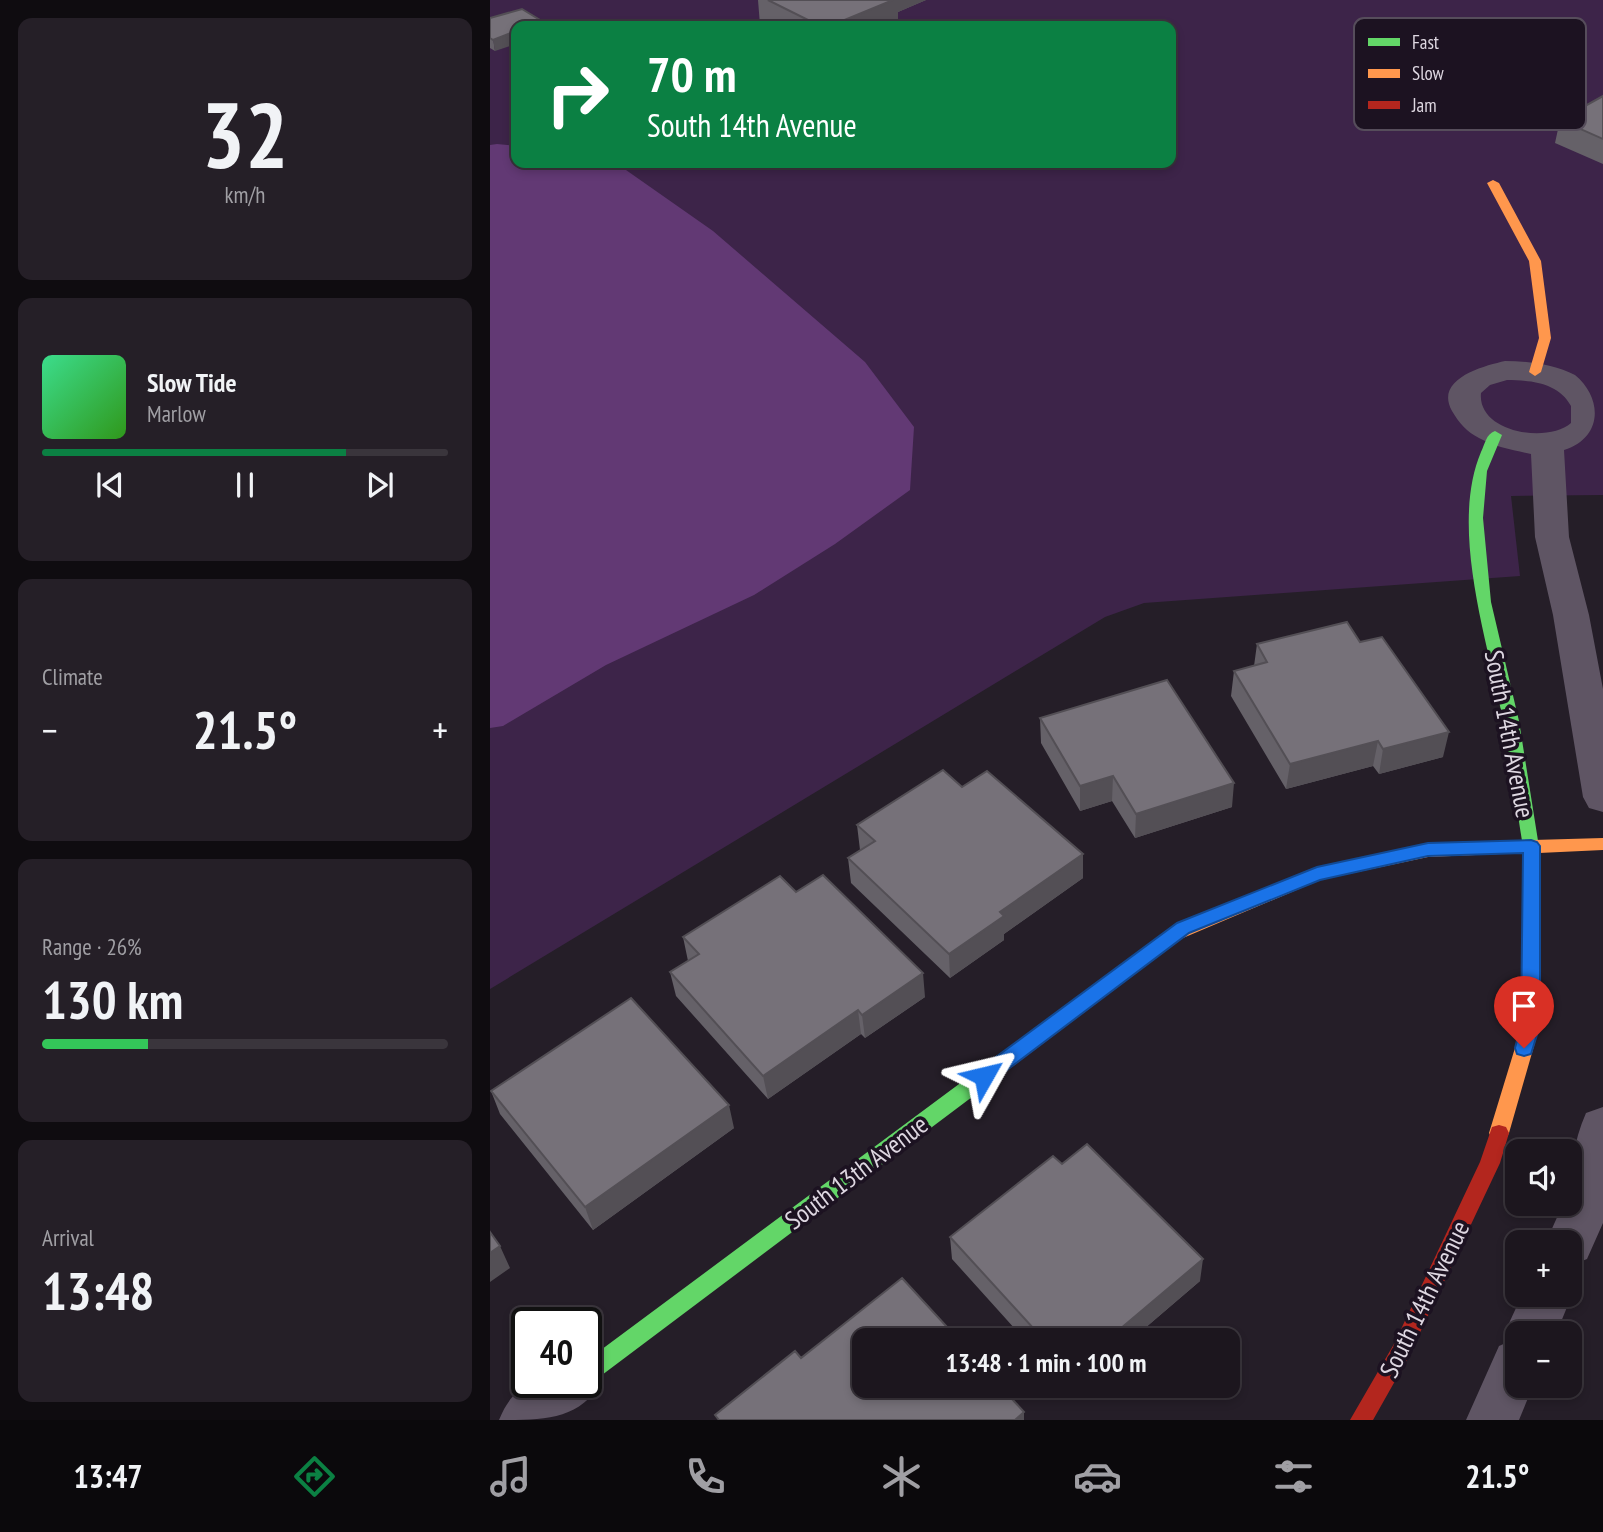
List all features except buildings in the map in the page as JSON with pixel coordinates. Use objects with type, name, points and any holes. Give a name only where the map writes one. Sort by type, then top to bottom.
[{"type":"street","points":[[1493,183],[1535,261],[1545,338],[1535,372]]},
{"type":"street","points":[[1523,370],[1535,372],[1557,379],[1583,397],[1589,409],[1589,418],[1578,434],[1548,444],[1521,443],[1495,435],[1473,421],[1464,402],[1470,385],[1490,373],[1523,370]]},
{"type":"street","name":"South 14th Avenue","points":[[1361,1420],[1401,1351],[1490,1163],[1531,1025],[1531,846],[1511,720],[1484,602],[1476,518],[1480,471],[1495,435]]},
{"type":"street","points":[[1548,444],[1552,537],[1571,615],[1603,797]]},
{"type":"street","name":"South 13th Avenue","points":[[602,1362],[1183,928],[1317,874],[1428,850],[1603,845]]},
{"type":"street","points":[[1576,1230],[1587,1204],[1603,1128]]},
{"type":"street","points":[[1492,1420],[1505,1391]]},
{"type":"street","points":[[525,1420],[554,1398]]},
{"type":"shaded area","points":[[490,0],[1603,0],[1603,495],[1511,496],[1520,576],[1144,603],[1105,617],[490,989]]},
{"type":"shaded area","points":[[490,145],[511,145],[511,168],[623,168],[713,231],[865,362],[914,427],[910,490],[835,544],[754,595],[606,665],[503,726],[490,728]]},
{"type":"traffic: fast","points":[[1495,435],[1480,471],[1476,518],[1484,602],[1511,721],[1531,847]]},
{"type":"traffic: fast","points":[[602,1362],[993,1070]]},
{"type":"traffic: slow","points":[[1493,183],[1535,261],[1545,338],[1535,372]]},
{"type":"traffic: slow","points":[[1177,933],[1317,874],[1428,850],[1603,844]]},
{"type":"traffic: slow","points":[[1499,1133],[1531,1025],[1531,847]]},
{"type":"traffic: jam","points":[[993,1070],[1177,933]]},
{"type":"traffic: jam","points":[[1361,1420],[1401,1351],[1490,1163],[1499,1133]]},
{"type":"route","points":[[984,1076],[1183,928],[1317,874],[1428,850],[1531,846],[1531,1025],[1524,1048]]}]
